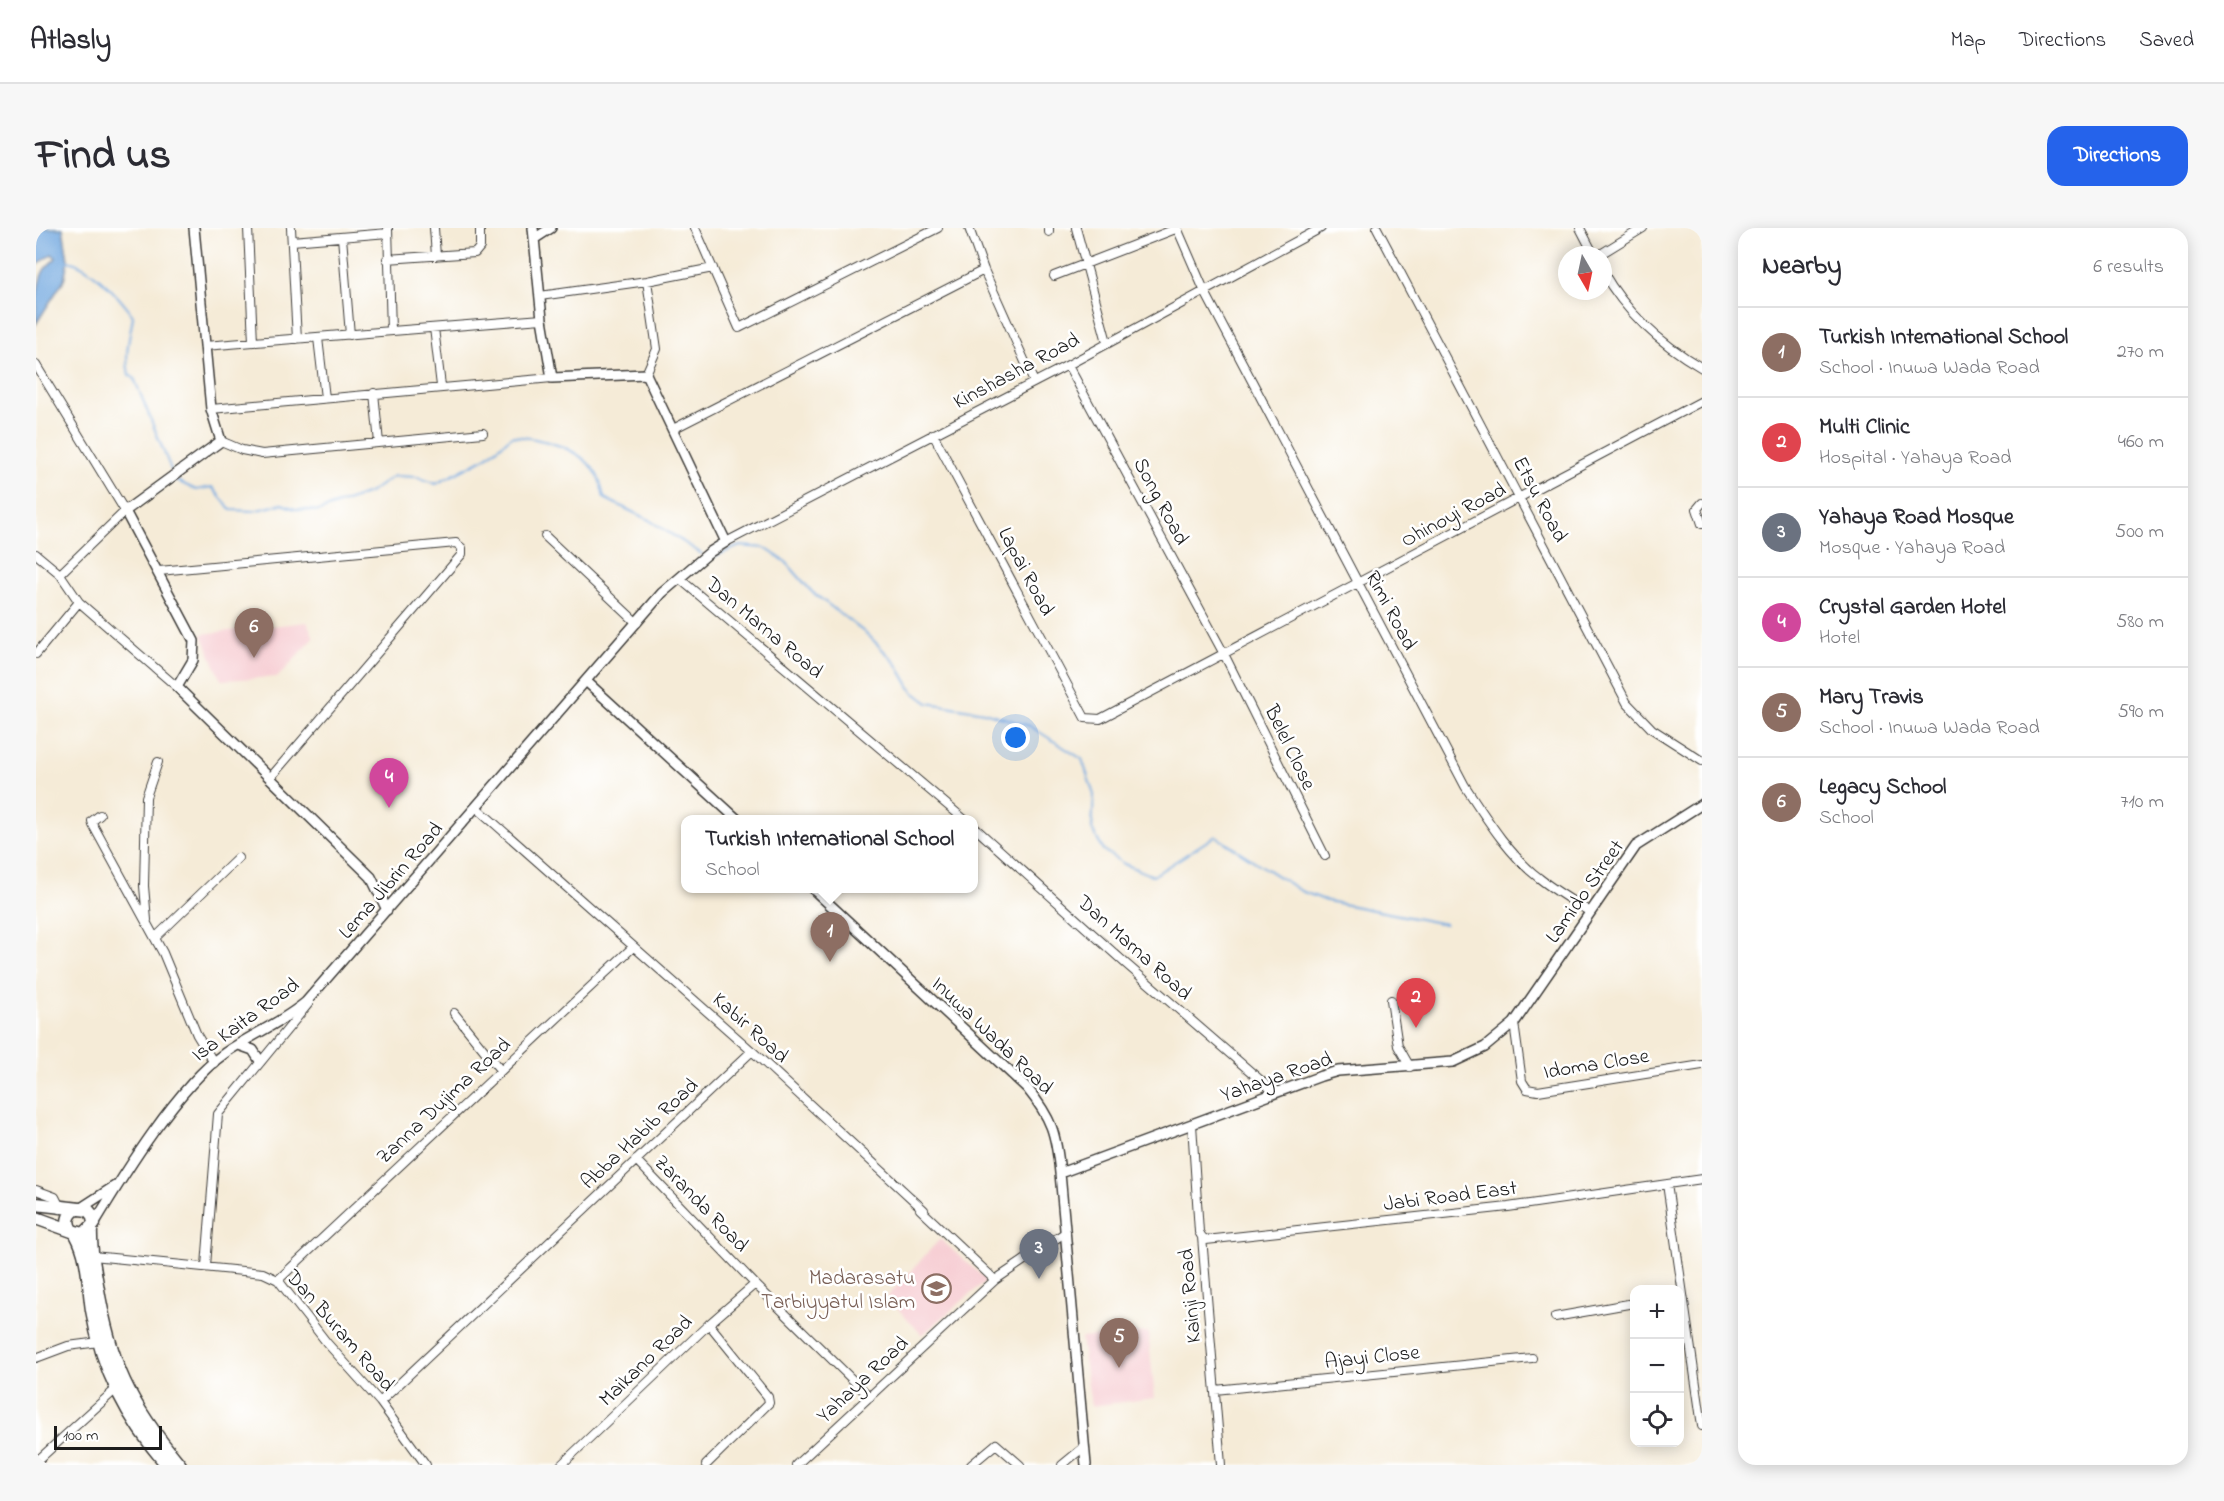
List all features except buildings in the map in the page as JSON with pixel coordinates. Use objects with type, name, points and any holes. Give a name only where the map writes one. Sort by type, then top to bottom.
[{"type":"main road","points":[[36,1204],[61,1209],[78,1209],[91,1213],[93,1256],[108,1341],[120,1376],[153,1432],[180,1465]]},
{"type":"main road","points":[[78,1209],[68,1219],[86,1258],[99,1342],[115,1390],[144,1438],[167,1465]]},
{"type":"main road","points":[[36,1218],[84,1234],[93,1227]]},
{"type":"street","points":[[194,228],[211,409],[221,441],[242,450],[262,454],[483,433]]},
{"type":"street","points":[[248,228],[253,342]]},
{"type":"street","points":[[291,228],[297,339]]},
{"type":"street","points":[[434,228],[436,256]]},
{"type":"street","points":[[387,259],[479,251],[480,228]]},
{"type":"street","points":[[533,228],[542,319],[552,378]]},
{"type":"street","points":[[534,239],[551,228]]},
{"type":"street","points":[[695,228],[739,328],[938,228]]},
{"type":"street","points":[[969,228],[984,270],[1034,382]]},
{"type":"street","points":[[1076,228],[1107,342]]},
{"type":"street","points":[[1054,276],[1178,228]]},
{"type":"street","name":"Rimi Road","points":[[1178,228],[1204,290],[1465,786],[1486,817],[1538,878],[1590,912]]},
{"type":"street","name":"Kinshasha Road","points":[[726,542],[1068,365],[1321,228]]},
{"type":"street","name":"Etsu Road","points":[[1377,228],[1627,702],[1652,729],[1702,761]]},
{"type":"street","points":[[1580,228],[1589,246]]},
{"type":"street","points":[[1612,247],[1643,228]]},
{"type":"street","points":[[292,241],[388,231],[387,259],[392,332]]},
{"type":"street","points":[[342,237],[350,335]]},
{"type":"street","points":[[540,296],[647,281],[713,268]]},
{"type":"street","points":[[673,429],[984,270]]},
{"type":"street","points":[[647,281],[657,349],[646,374],[726,542]]},
{"type":"street","points":[[1612,287],[1645,326],[1673,351],[1702,368]]},
{"type":"street","points":[[206,346],[542,319]]},
{"type":"street","points":[[434,328],[441,386]]},
{"type":"street","points":[[318,338],[325,398]]},
{"type":"street","points":[[36,365],[125,511],[194,641],[193,660],[177,687]]},
{"type":"street","name":"Song Road","points":[[1068,365],[1224,654]]},
{"type":"street","points":[[211,409],[441,386],[646,374]]},
{"type":"street","points":[[374,393],[379,443]]},
{"type":"street","name":"Ohinoyi Road","points":[[1092,720],[1100,719],[1702,401]]},
{"type":"street","name":"Lapai Road","points":[[933,434],[1085,718],[1092,720]]},
{"type":"street","points":[[60,574],[125,511],[221,441]]},
{"type":"street","points":[[1702,503],[1697,509],[1702,524]]},
{"type":"street","points":[[545,536],[637,623]]},
{"type":"street","name":"Lema Jibrin Road","points":[[206,1266],[218,1114],[387,910],[662,593],[710,552],[726,542]]},
{"type":"street","points":[[159,572],[456,543],[462,548],[462,554],[270,778]]},
{"type":"street","points":[[36,554],[60,574],[80,602],[177,687],[371,877],[387,910]]},
{"type":"street","name":"Dan Marna Road","points":[[680,579],[960,815]]},
{"type":"street","points":[[36,654],[80,602]]},
{"type":"street","name":"Belel Close","points":[[1224,654],[1325,856]]},
{"type":"street","points":[[587,682],[734,815]]},
{"type":"street","points":[[148,922],[144,886],[146,797],[158,762]]},
{"type":"street","name":"Lamido Street","points":[[1527,1004],[1636,846],[1702,804]]},
{"type":"street","name":"Kabir Road","points":[[477,808],[752,1051],[995,1280]]},
{"type":"street","points":[[100,815],[92,821],[93,825],[148,922],[197,1035],[213,1063]]},
{"type":"street","name":"Dan Marna Road","points":[[978,831],[1125,963],[1273,1091]]},
{"type":"street","points":[[156,938],[238,858]]},
{"type":"street","name":"Inuwa Wada Road","points":[[817,893],[1027,1088],[1045,1111],[1056,1138],[1086,1465]]},
{"type":"street","name":"Zanna Dujima Road","points":[[278,1280],[633,947]]},
{"type":"street","name":"Isa Kaita Road","points":[[93,1227],[117,1185],[201,1072],[239,1045],[288,1017],[334,973]]},
{"type":"street","points":[[1391,1000],[1398,1047],[1410,1067]]},
{"type":"street","name":"Yahaya Road","points":[[1060,1173],[1273,1091],[1338,1071],[1453,1062],[1485,1047],[1514,1023],[1527,1004]]},
{"type":"street","points":[[454,1013],[501,1071]]},
{"type":"street","name":"Idoma Close","points":[[1514,1023],[1522,1081],[1527,1089],[1538,1091],[1702,1065]]},
{"type":"street","points":[[239,1045],[253,1050],[260,1061]]},
{"type":"street","points":[[752,1051],[924,1210]]},
{"type":"street","name":"Abba Habib Road","points":[[380,1402],[752,1051]]},
{"type":"street","name":"Kainji Road","points":[[1192,1124],[1199,1232],[1202,1237],[1221,1465]]},
{"type":"street","name":"Zaranda Road","points":[[636,1160],[755,1284],[870,1396]]},
{"type":"street","name":"Jabi Road East","points":[[1202,1237],[1206,1240],[1496,1208],[1702,1179]]},
{"type":"street","points":[[1666,1184],[1679,1285]]},
{"type":"street","name":"Isa Kaita Road","points":[[78,1209],[117,1185]]},
{"type":"street","points":[[36,1190],[55,1197],[61,1209]]},
{"type":"street","name":"Yahaya Road","points":[[796,1465],[995,1280],[1066,1232]]},
{"type":"street","name":"Dan Buram Road","points":[[93,1256],[263,1273],[278,1280],[327,1343],[380,1402],[426,1465]]},
{"type":"street","name":"Maikano Road","points":[[561,1465],[709,1324],[755,1284]]},
{"type":"street","points":[[1555,1317],[1630,1305]]},
{"type":"street","points":[[1684,1320],[1702,1426]]},
{"type":"street","points":[[706,1465],[769,1403],[768,1397],[709,1324]]},
{"type":"street","points":[[36,1358],[68,1346],[99,1342]]},
{"type":"street","name":"Ajayi Close","points":[[1215,1390],[1532,1358]]},
{"type":"street","points":[[36,1462],[115,1390]]},
{"type":"street","points":[[971,1465],[996,1444],[1020,1465]]},
{"type":"street","points":[[1062,1465],[1084,1447]]},
{"type":"shaded area","points":[[307,622],[314,638],[278,677],[221,680],[202,634]]},
{"type":"shaded area","name":"Madarasatu Tarbiyyatul Islam","points":[[940,1239],[987,1280],[922,1335],[887,1297]]},
{"type":"shaded area","points":[[1148,1332],[1155,1398],[1091,1406],[1081,1338]]},
{"type":"water","points":[[37,228],[63,228],[68,260],[64,280],[36,324],[39,284],[43,272],[56,258],[52,254],[36,266]]},
{"type":"waterway","points":[[65,261],[83,267],[103,282],[133,316],[127,352],[129,375],[134,378],[172,472]]},
{"type":"waterway","points":[[175,480],[196,490],[212,487],[231,510],[253,511],[282,504],[295,509],[319,511],[369,493],[394,476],[417,477],[436,484],[487,457],[512,436],[523,437],[559,446],[581,457],[598,477],[604,498],[649,520],[702,554]]},
{"type":"waterway","points":[[710,558],[740,546],[765,548],[786,562],[812,592],[868,635],[896,663],[912,691],[928,703],[984,712],[1030,726],[1082,759],[1094,795],[1092,829],[1103,850],[1124,864],[1153,876],[1215,836],[1301,891],[1327,901],[1445,924]]},
{"type":"place","name":"Legacy School","points":[[254,658]]},
{"type":"place","name":"Crystal Garden Hotel","points":[[389,808]]},
{"type":"place","name":"Turkish International School","points":[[830,962]]},
{"type":"place","name":"Multi Clinic","points":[[1416,1028]]},
{"type":"place","name":"Yahaya Road Mosque","points":[[1039,1279]]},
{"type":"place","name":"Madarasatu Tarbiyyatul Islam","points":[[936,1289]]},
{"type":"place","name":"Mary Travis","points":[[1119,1368]]}]
